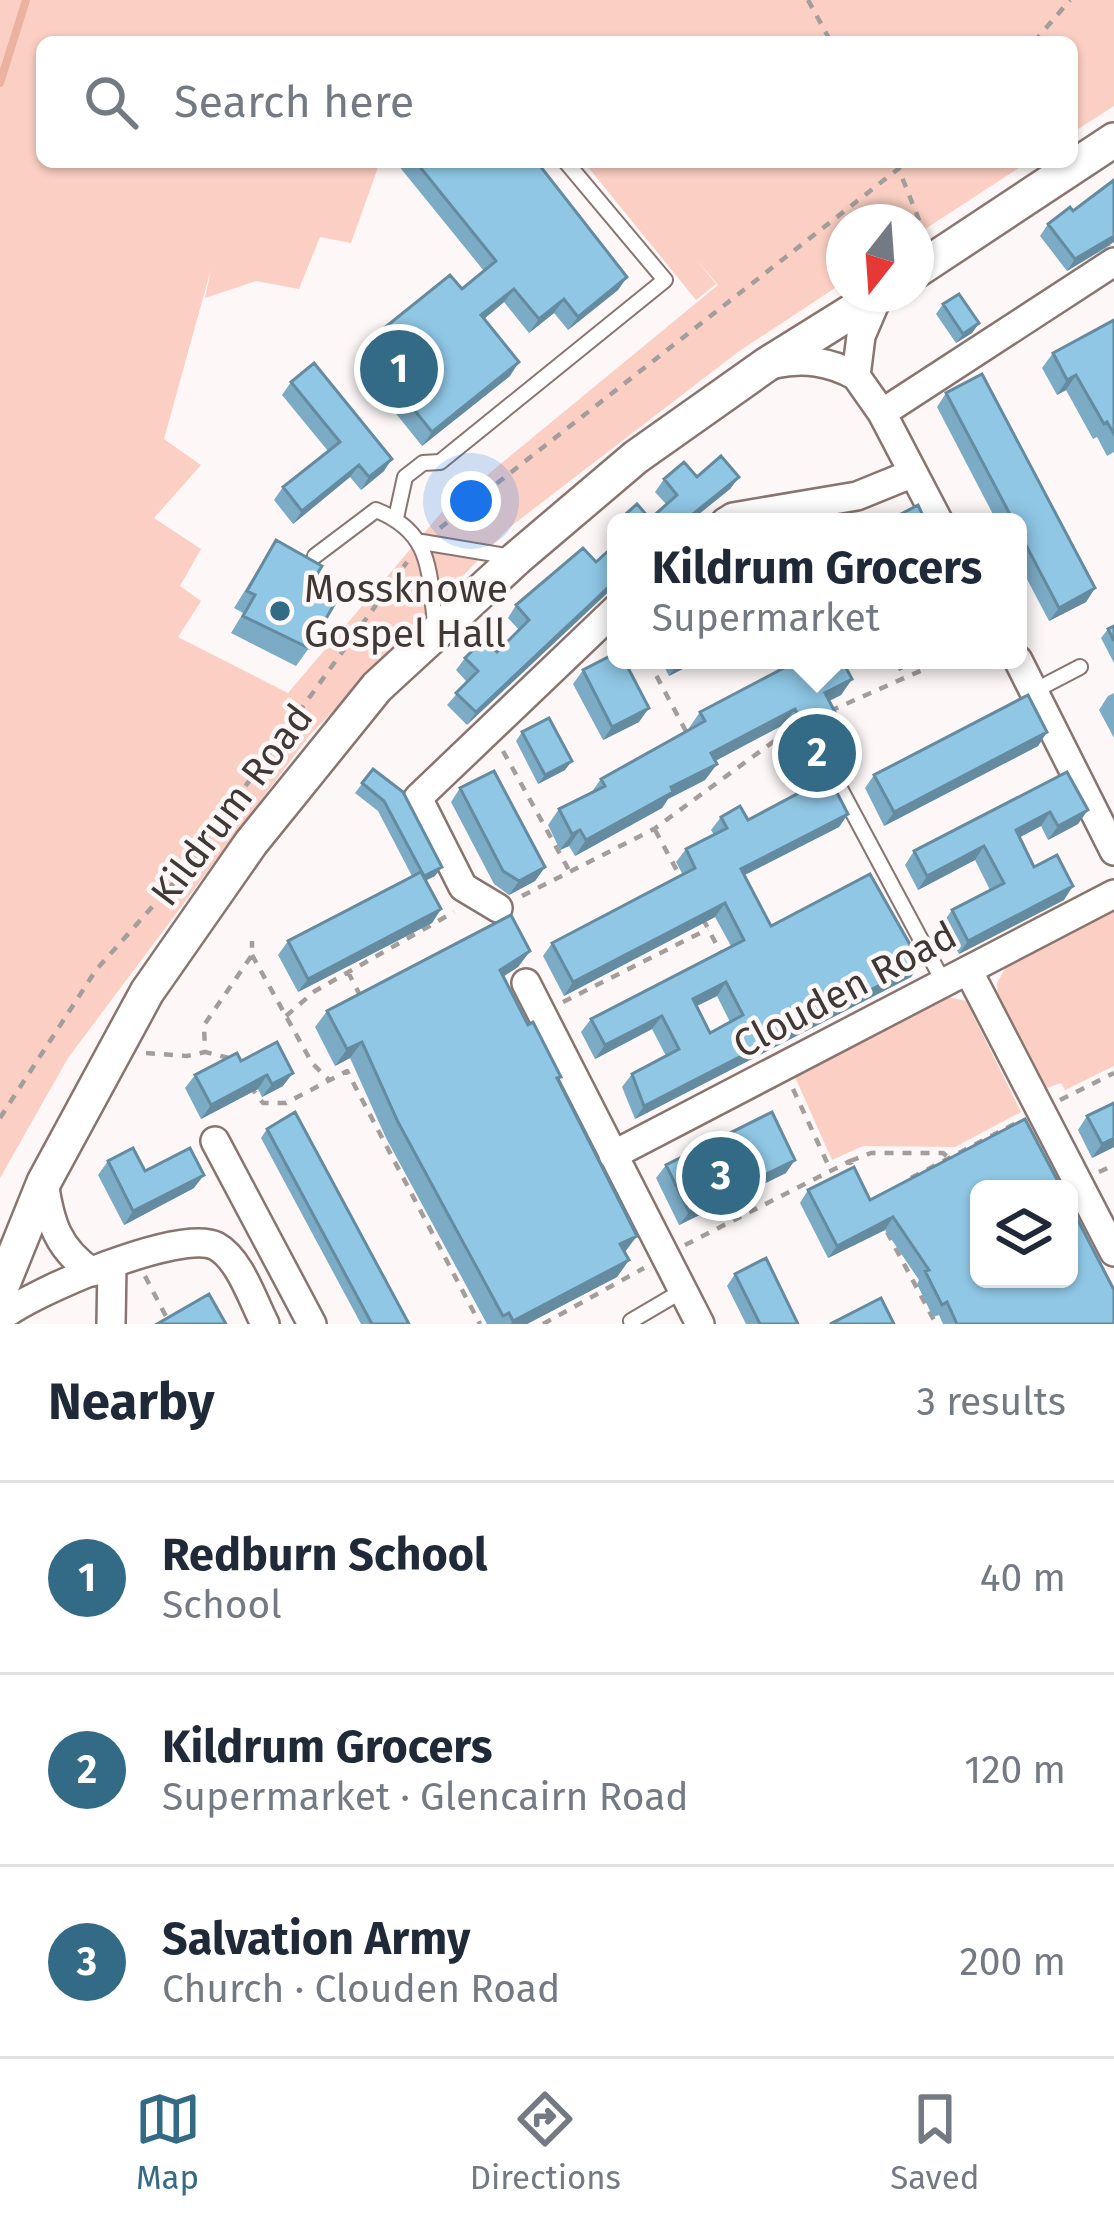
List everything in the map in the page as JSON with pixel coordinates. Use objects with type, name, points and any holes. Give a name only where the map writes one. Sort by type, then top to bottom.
[{"type":"street","points":[[1078,164],[1114,140]]},
{"type":"street","points":[[934,259],[1072,168]]},
{"type":"street","points":[[882,413],[1114,262]]},
{"type":"street","name":"Kildrum Road","points":[[0,1291],[44,1181],[112,1051],[190,928],[377,687],[636,457],[766,365],[851,312]]},
{"type":"street","points":[[856,376],[861,336],[872,312]]},
{"type":"street","points":[[766,365],[798,359],[856,376],[882,413],[934,513]]},
{"type":"street","points":[[757,513],[857,496],[911,474]]},
{"type":"street","points":[[498,908],[464,887],[418,798],[607,618]]},
{"type":"street","points":[[1023,669],[1114,851]]},
{"type":"street","name":"Clouden Road","points":[[613,1155],[1114,894]]},
{"type":"street","points":[[956,976],[1041,1110],[1114,1252]]},
{"type":"street","points":[[526,983],[700,1324]]},
{"type":"street","points":[[0,1318],[31,1296],[194,1240],[217,1246],[231,1259],[267,1324],[307,1314],[215,1141]]},
{"type":"street","points":[[44,1181],[59,1243],[113,1265]]},
{"type":"street","points":[[111,1324],[113,1265]]},
{"type":"lane","points":[[396,518],[405,477],[423,463],[440,462],[665,280],[571,168]]},
{"type":"lane","points":[[315,556],[376,510],[396,518],[422,542],[517,558]]},
{"type":"lane","points":[[422,542],[437,635]]},
{"type":"lane","points":[[1034,691],[1080,668]]},
{"type":"lane","points":[[836,778],[956,976]]},
{"type":"lane","points":[[632,1324],[682,1291]]},
{"type":"path","points":[[808,0],[828,36]]},
{"type":"path","points":[[1039,36],[1070,0]]},
{"type":"path","points":[[898,168],[908,204]]},
{"type":"path","points":[[654,669],[692,743]]},
{"type":"path","points":[[818,703],[824,714],[925,669]]},
{"type":"path","points":[[498,908],[654,829],[782,733],[802,724]]},
{"type":"path","points":[[490,728],[569,872]]},
{"type":"path","points":[[782,733],[812,790],[836,778]]},
{"type":"path","points":[[654,829],[687,889]]},
{"type":"path","points":[[286,1016],[315,991],[455,911],[464,887]]},
{"type":"path","points":[[698,909],[730,968]]},
{"type":"path","points":[[545,1021],[565,1000],[708,929]]},
{"type":"path","points":[[252,941],[252,955],[312,1063],[330,1081]]},
{"type":"path","points":[[205,1052],[204,1025],[252,955]]},
{"type":"path","points":[[348,972],[367,1010]]},
{"type":"path","points":[[112,1051],[188,1057],[205,1052],[230,1059]]},
{"type":"path","points":[[783,1067],[831,1171]]},
{"type":"path","points":[[241,1073],[263,1103],[286,1103],[347,1071],[480,1324]]},
{"type":"path","points":[[910,1179],[1114,1073]]},
{"type":"path","points":[[366,1114],[386,1104]]},
{"type":"path","points":[[543,1324],[850,1161],[871,1153],[943,1153],[950,1158]]},
{"type":"path","points":[[850,1161],[860,1181]]},
{"type":"path","points":[[886,1230],[936,1324]]},
{"type":"path","points":[[894,1245],[911,1236]]},
{"type":"path","points":[[113,1265],[170,1324]]},
{"type":"shaded area","points":[[0,0],[1114,0],[1114,106],[1078,129],[1078,36],[36,36],[36,168],[378,168],[351,243],[320,237],[299,289],[256,281],[205,298],[211,269],[164,439],[201,465],[154,518],[201,549],[180,586],[201,601],[178,637],[288,693],[441,513],[718,285],[696,259],[716,284],[696,300],[589,168],[1019,168],[934,223],[934,204],[826,204],[826,294],[738,352],[510,527],[309,736],[68,1058],[0,1178]]},
{"type":"shaded area","points":[[1114,911],[1114,1066],[1065,1090],[1061,1083],[1044,1089],[998,1000],[997,983],[1008,963]]},
{"type":"shaded area","points":[[944,996],[966,1001],[1021,1112],[955,1147],[863,1146],[832,1160],[795,1077]]},
{"type":"building","points":[[421,168],[542,168],[627,277],[578,317],[564,299],[539,319],[514,289],[481,315],[519,362],[432,432],[391,381],[397,376],[368,341],[450,275],[462,289],[496,261]]},
{"type":"building","points":[[1114,180],[1114,236],[1075,259],[1048,224]]},
{"type":"building","points":[[959,294],[979,323],[963,334],[943,304]]},
{"type":"building","points":[[1114,320],[1114,434],[1076,375],[1067,380],[1053,353]]},
{"type":"building","points":[[314,363],[392,459],[369,477],[359,465],[302,511],[283,487],[340,442],[291,382]]},
{"type":"building","points":[[982,374],[1095,588],[1059,608],[1027,547],[1027,513],[1009,513],[946,393]]},
{"type":"building","points":[[721,456],[739,477],[694,513],[657,513],[677,495],[664,479],[684,462],[697,477]]},
{"type":"building","name":"Mossknowe Gospel Hall","points":[[276,540],[322,566],[313,581],[339,596],[309,648],[243,616],[255,595],[247,591]]},
{"type":"building","points":[[583,548],[596,562],[607,552],[607,588],[476,712],[456,693],[478,671],[465,658],[484,639],[497,652],[529,620],[516,605]]},
{"type":"building","points":[[607,658],[607,669],[629,669],[649,708],[612,727],[583,670]]},
{"type":"building","points":[[782,669],[847,669],[852,679],[825,693],[857,754],[842,753],[824,771],[795,709],[711,753],[717,764],[671,787],[673,792],[586,840],[580,830],[572,834],[559,809],[605,786],[601,779],[705,721],[700,712]]},
{"type":"building","points":[[1028,695],[1047,732],[894,812],[874,775]]},
{"type":"building","points":[[549,718],[572,761],[545,775],[522,732]]},
{"type":"building","points":[[373,769],[403,792],[442,867],[424,876],[384,801],[362,783]]},
{"type":"building","points":[[494,771],[545,867],[519,881],[503,871],[460,788]]},
{"type":"building","points":[[1067,772],[1088,810],[1058,826],[1050,812],[1016,830],[1034,867],[1057,855],[1073,886],[968,941],[952,910],[1004,883],[984,846],[927,876],[914,851]]},
{"type":"building","points":[[829,777],[848,814],[741,869],[771,926],[870,874],[921,964],[644,1106],[632,1074],[679,1049],[662,1016],[605,1045],[591,1019],[744,940],[725,903],[573,982],[552,943],[695,868],[686,849],[727,828],[721,817],[740,806],[748,820]],"holes":[[[726,982],[743,1015],[710,1033],[693,999]]]},
{"type":"building","points":[[421,872],[441,909],[308,979],[288,941]]},
{"type":"building","points":[[511,915],[530,951],[500,970],[528,1025],[533,1022],[637,1236],[620,1244],[629,1260],[513,1321],[509,1313],[503,1316],[398,1122],[362,1042],[347,1049],[327,1011]]},
{"type":"building","points":[[277,1042],[293,1073],[272,1084],[267,1075],[211,1105],[195,1075],[237,1053],[241,1061]]},
{"type":"building","points":[[1114,1103],[1114,1138],[1102,1144],[1087,1116]]},
{"type":"building","points":[[295,1112],[409,1324],[372,1324],[267,1129]]},
{"type":"building","points":[[772,1112],[795,1160],[689,1212],[666,1165]]},
{"type":"building","points":[[1025,1119],[1057,1180],[970,1180],[970,1288],[1078,1288],[1078,1220],[1114,1290],[1114,1324],[957,1324],[947,1302],[942,1305],[925,1271],[929,1270],[893,1217],[837,1246],[808,1190],[854,1167],[870,1200]]},
{"type":"building","points":[[133,1148],[145,1171],[190,1148],[204,1175],[133,1211],[108,1161]]},
{"type":"building","points":[[766,1258],[798,1324],[760,1324],[735,1274]]},
{"type":"building","points":[[209,1294],[226,1324],[157,1324]]},
{"type":"building","points":[[881,1298],[894,1324],[830,1324]]},
{"type":"waterway","points":[[0,83],[26,0]]},
{"type":"place","name":"Redburn School","points":[[399,369]]},
{"type":"place","name":"Mossknowe Gospel Hall","points":[[280,611]]},
{"type":"place","name":"Kildrum Grocers","points":[[817,753]]},
{"type":"place","name":"Salvation Army","points":[[721,1176]]}]
